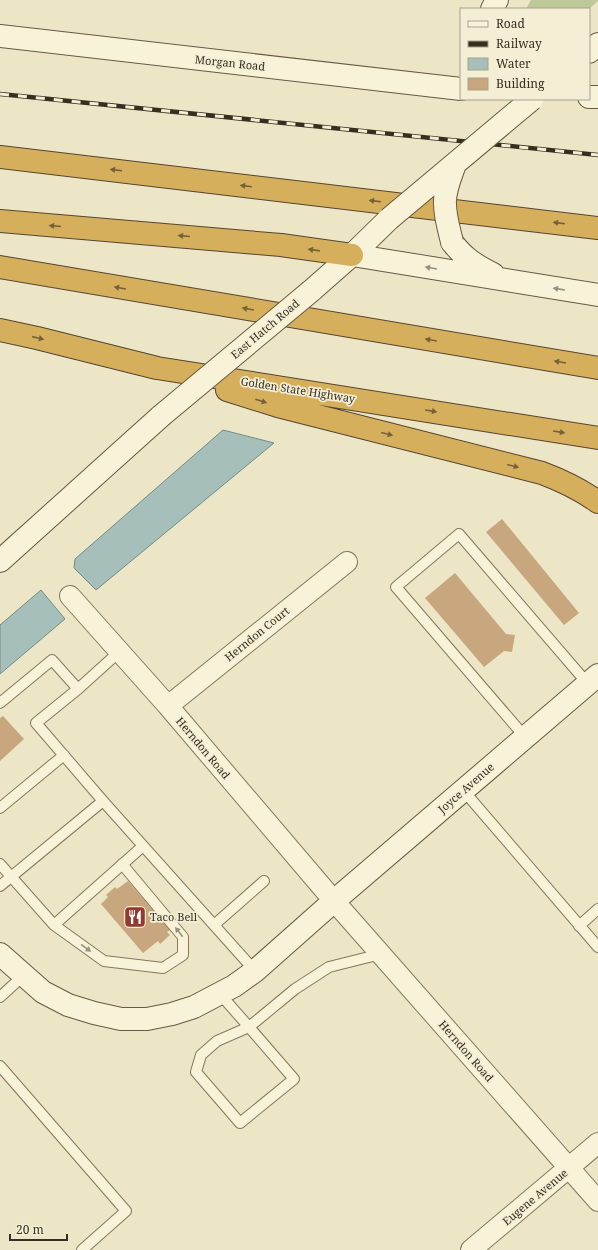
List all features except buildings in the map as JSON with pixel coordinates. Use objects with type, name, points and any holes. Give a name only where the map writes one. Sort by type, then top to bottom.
[{"type":"highway","points":[[0,157],[598,228]]},
{"type":"highway","points":[[0,221],[281,245],[352,255]]},
{"type":"highway","points":[[0,267],[598,368]]},
{"type":"highway","name":"Golden State Highway","points":[[0,330],[157,368],[598,438]]},
{"type":"highway","points":[[157,368],[278,406],[542,473],[582,490],[598,502]]},
{"type":"main road","name":"Morgan Road","points":[[0,36],[460,89]]},
{"type":"main road","name":"East Hatch Road","points":[[0,561],[161,416],[311,291],[352,255],[389,219],[531,100]]},
{"type":"main road","points":[[455,164],[448,184],[444,203],[446,221],[452,242],[462,254],[475,264],[504,280]]},
{"type":"main road","points":[[352,255],[598,296]]},
{"type":"main road","name":"Joyce Avenue","points":[[334,901],[593,679]]},
{"type":"main road","points":[[0,954],[43,992],[68,1005],[94,1014],[121,1018],[147,1018],[172,1014],[194,1006],[234,986],[255,971],[334,901]]},
{"type":"street","name":"Herndon Court","points":[[168,706],[347,562]]},
{"type":"street","name":"Herndon Road","points":[[70,596],[168,706],[334,901],[598,1201]]},
{"type":"street","name":"Eugene Avenue","points":[[471,1250],[598,1143]]},
{"type":"lane","points":[[525,737],[396,587],[459,534],[593,679]]},
{"type":"lane","points":[[120,652],[36,723],[143,846],[255,971]]},
{"type":"lane","points":[[0,703],[52,660],[78,689]]},
{"type":"lane","points":[[0,808],[64,755]]},
{"type":"lane","points":[[462,790],[598,947]]},
{"type":"lane","points":[[0,886],[104,801]]},
{"type":"lane","points":[[54,925],[143,846]]},
{"type":"lane","points":[[0,864],[54,925],[104,961],[164,968],[183,955],[183,937],[122,864]]},
{"type":"lane","points":[[214,925],[264,881]]},
{"type":"lane","points":[[580,926],[598,909]]},
{"type":"lane","points":[[220,994],[249,1027],[294,1079],[240,1123],[196,1072],[202,1055],[217,1040],[249,1027],[295,989],[329,967],[381,954]]},
{"type":"lane","points":[[0,997],[24,976]]},
{"type":"lane","points":[[0,1066],[126,1211],[82,1250]]},
{"type":"green space","points":[[531,0],[598,0],[590,8],[527,8]]},
{"type":"water","points":[[223,430],[274,443],[96,590],[74,568],[75,559]]},
{"type":"water","points":[[41,590],[65,619],[0,674],[0,625]]},
{"type":"railway","points":[[0,94],[598,155]]},
{"type":"place","name":"Taco Bell","points":[[135,917]]}]
